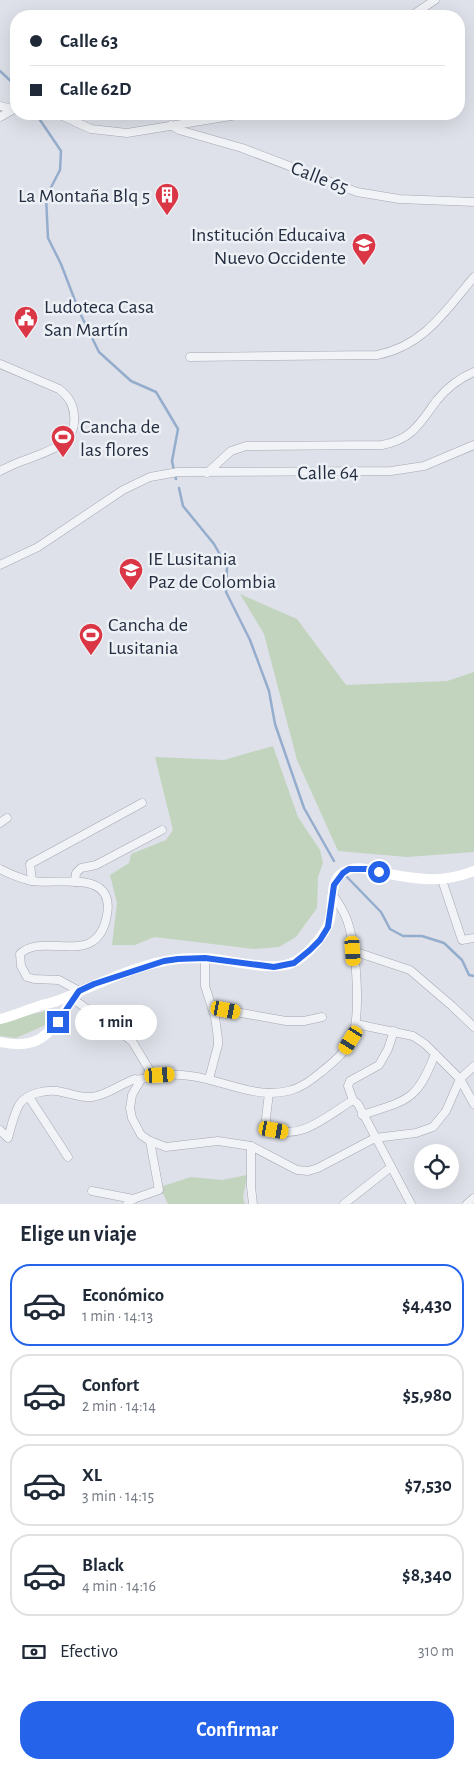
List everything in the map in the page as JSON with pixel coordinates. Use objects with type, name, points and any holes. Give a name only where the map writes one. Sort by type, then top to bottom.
[{"type":"main road","points":[[0,1019],[24,1013],[76,995],[94,984],[164,961],[205,958],[274,967],[294,963],[320,940],[328,927],[332,893],[336,881],[349,869],[369,869],[413,878],[442,880],[459,877],[474,871]]},
{"type":"main road","points":[[0,1042],[19,1045],[38,1041],[54,1028],[76,995]]},
{"type":"street","points":[[420,10],[435,0]]},
{"type":"street","points":[[71,120],[91,129],[127,133],[208,120]]},
{"type":"street","name":"Calle 65","points":[[172,126],[242,148],[357,192],[399,199],[474,202]]},
{"type":"street","points":[[190,357],[377,355],[393,352],[414,342],[430,330],[474,277]]},
{"type":"street","points":[[0,364],[67,394],[71,401],[75,418],[73,428],[63,444],[0,471]]},
{"type":"street","points":[[207,473],[231,452],[246,446],[382,445],[393,443],[414,430],[451,386],[474,372]]},
{"type":"street","name":"Calle 64","points":[[0,565],[38,547],[112,496],[150,478],[178,472],[391,471],[424,466],[474,445]]},
{"type":"street","points":[[32,881],[30,864],[142,803]]},
{"type":"street","points":[[0,823],[7,818]]},
{"type":"street","points":[[75,882],[76,873],[81,868],[96,865],[162,830]]},
{"type":"street","points":[[0,869],[32,881],[75,882],[94,885],[105,893],[108,900],[107,913],[99,936],[88,944],[80,946],[48,946],[24,950],[20,954],[20,961],[27,977],[59,980],[132,1040],[153,1076]]},
{"type":"street","points":[[442,880],[462,940],[474,938]]},
{"type":"street","points":[[0,1130],[8,1138],[20,1104],[29,1096],[44,1091],[60,1092],[80,1097],[94,1097],[112,1091],[135,1079],[140,1081],[153,1076],[175,1075],[209,1079],[244,1089],[269,1093],[286,1092],[303,1086],[342,1054],[351,1040],[356,1024],[358,1010],[353,951],[346,916],[332,893]]},
{"type":"street","points":[[353,951],[410,970],[474,1027]]},
{"type":"street","points":[[205,958],[205,986],[213,1008],[218,1045],[209,1079]]},
{"type":"street","points":[[213,1008],[286,1021],[304,1021],[322,1017]]},
{"type":"street","points":[[356,1024],[413,1036],[425,1044],[460,1078],[474,1104]]},
{"type":"street","points":[[394,1031],[379,1065],[350,1081],[348,1086],[353,1100],[358,1104],[362,1115],[409,1201],[400,1204]]},
{"type":"street","points":[[362,1115],[406,1100],[418,1089],[427,1074],[435,1054]]},
{"type":"street","points":[[140,1081],[132,1095],[130,1108],[132,1118],[142,1135],[150,1141],[166,1147],[218,1141],[251,1146],[297,1170],[308,1170],[318,1168],[375,1138],[416,1133],[433,1127],[446,1111],[460,1078],[474,1066]]},
{"type":"street","points":[[269,1093],[267,1126],[274,1130],[287,1132],[306,1129],[353,1100]]},
{"type":"street","points":[[29,1096],[68,1157]]},
{"type":"street","points":[[92,1191],[130,1202],[159,1190],[150,1141]]},
{"type":"street","points":[[251,1146],[253,1204]]},
{"type":"street","points":[[344,1204],[391,1167]]},
{"type":"street","points":[[467,1204],[474,1198]]},
{"type":"green space","points":[[240,594],[297,619],[346,685],[447,681],[474,672],[474,852],[407,857],[338,851],[297,760],[264,634]]},
{"type":"green space","points":[[273,746],[298,817],[320,850],[323,863],[318,877],[317,908],[296,937],[279,947],[254,949],[154,937],[135,945],[112,945],[117,903],[110,875],[129,863],[131,854],[166,840],[173,830],[155,757],[224,760]]},
{"type":"green space","points":[[50,1010],[56,1013],[48,1024],[16,1038],[0,1036],[0,1022]]},
{"type":"green space","points":[[247,1175],[243,1198],[245,1204],[168,1204],[160,1187],[191,1177],[222,1180]]},
{"type":"waterway","points":[[0,71],[10,80]]},
{"type":"waterway","points":[[40,120],[61,151],[60,170],[46,197],[48,238],[61,264],[79,311],[99,352],[131,381],[156,392],[178,429],[172,461],[176,479]]},
{"type":"waterway","points":[[179,488],[183,506],[214,544],[227,567],[226,592],[250,640],[269,691],[275,724],[304,808],[334,861]]},
{"type":"waterway","points":[[346,876],[381,912],[390,929],[403,936],[422,936],[444,943],[462,960],[469,975],[474,976]]},
{"type":"place","name":"La Montaña Blq 5","points":[[167,216]]},
{"type":"place","name":"Institución Educaiva Nuevo Occidente","points":[[364,266]]},
{"type":"place","name":"Ludoteca Casa San Martín","points":[[26,339]]},
{"type":"place","name":"Cancha de las flores","points":[[63,458]]},
{"type":"place","name":"IE Lusitania Paz de Colombia","points":[[131,591]]},
{"type":"place","name":"Cancha de Lusitania","points":[[91,656]]},
{"type":"route","points":[[58,1022],[79,991],[94,984],[164,961],[205,958],[274,967],[294,963],[320,940],[328,927],[334,885],[343,873],[349,869],[369,869],[379,872]]}]
